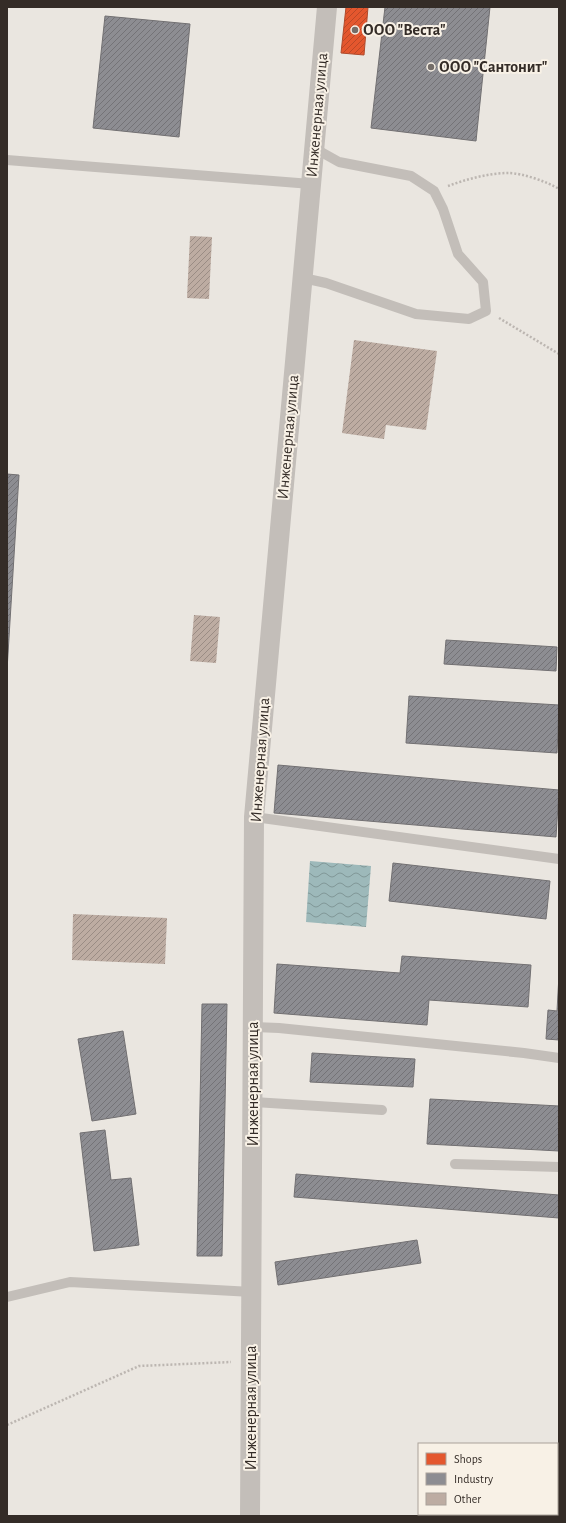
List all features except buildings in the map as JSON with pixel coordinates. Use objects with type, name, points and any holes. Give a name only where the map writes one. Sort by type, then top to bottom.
[{"type":"street","name":"Инженерная улица","points":[[250,1516],[254,817],[327,7]]},
{"type":"lane","points":[[303,278],[326,283],[416,314],[469,319],[486,310],[482,282],[458,254],[443,209],[434,191],[411,176],[339,162],[314,148]]},
{"type":"lane","points":[[7,160],[311,184]]},
{"type":"lane","points":[[254,817],[559,859]]},
{"type":"lane","points":[[253,1027],[280,1028],[461,1046],[559,1058]]},
{"type":"lane","points":[[253,1102],[382,1110]]},
{"type":"lane","points":[[455,1164],[559,1166]]},
{"type":"lane","points":[[7,1297],[70,1282],[252,1292]]},
{"type":"path","points":[[434,191],[466,179],[510,173],[551,183],[559,189]]},
{"type":"path","points":[[486,310],[559,354]]},
{"type":"path","points":[[7,1424],[139,1366],[252,1361]]},
{"type":"water","points":[[310,861],[371,866],[366,927],[306,922]]},
{"type":"place","name":"ООО \"Веста\"","points":[[355,30]]},
{"type":"place","name":"ООО \"Сантонит\"","points":[[431,67]]}]
